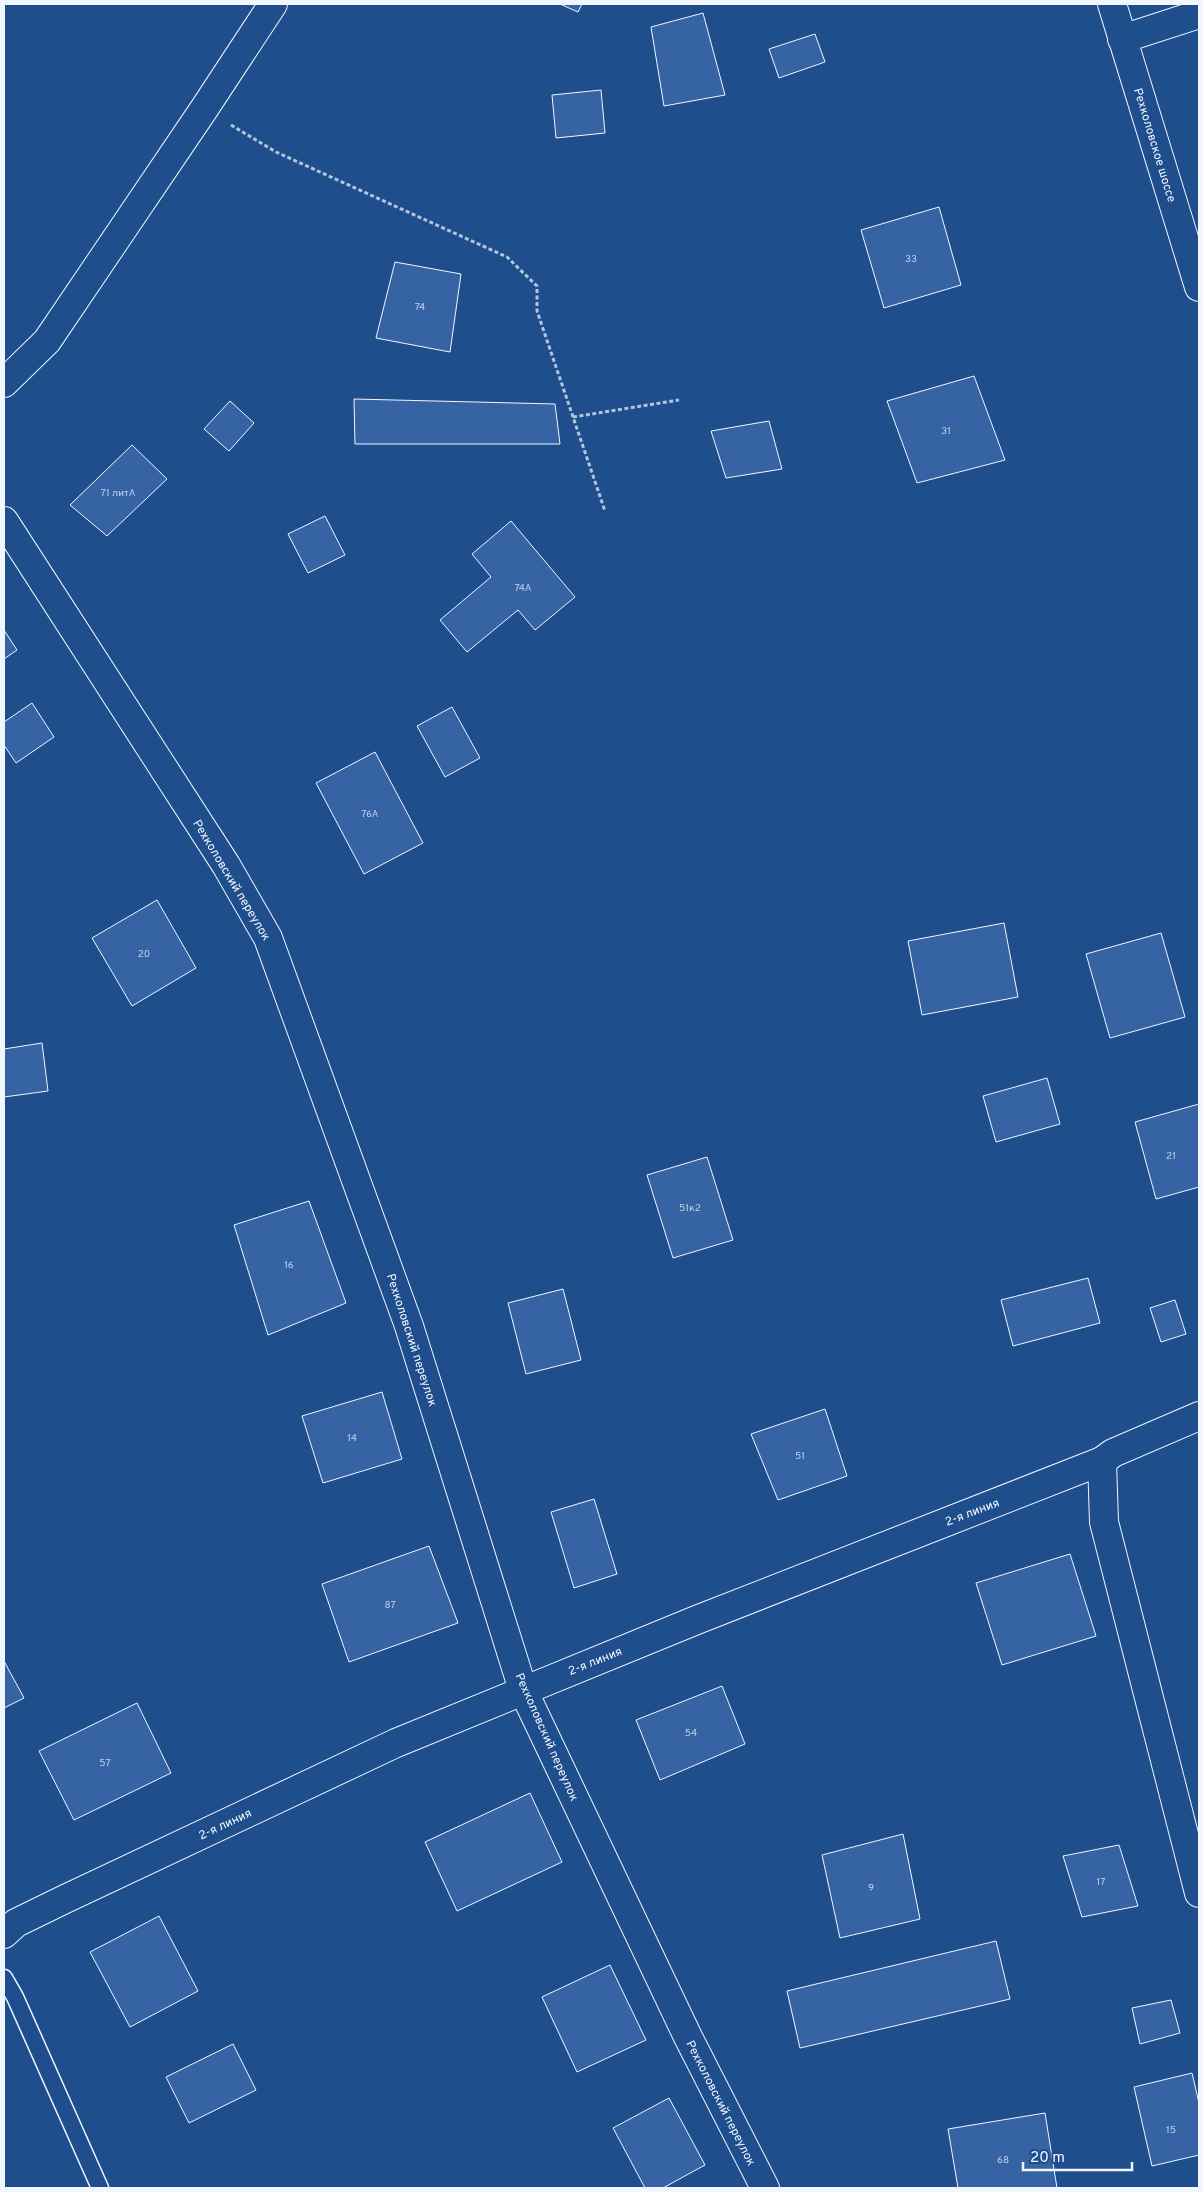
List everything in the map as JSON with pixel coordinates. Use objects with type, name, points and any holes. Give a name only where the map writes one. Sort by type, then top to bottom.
[{"type":"street","points":[[4,383],[47,341],[273,4]]},
{"type":"street","name":"Рехколовское шоссе","points":[[1112,4],[1199,287]]},
{"type":"street","points":[[1122,39],[1199,14]]},
{"type":"street","name":"Рехколовский переулок","points":[[4,521],[226,865],[268,938],[409,1326],[523,1690],[688,2037],[765,2188]]},
{"type":"street","name":"2-я линия","points":[[4,1934],[16,1923],[63,1900],[396,1743],[523,1690],[1102,1461],[1113,1453],[1199,1416]]},
{"type":"street","points":[[1102,1461],[1104,1522],[1199,1893]]},
{"type":"lane","points":[[4,1978],[15,1997],[100,2188]]},
{"type":"path","points":[[204,109],[276,152],[507,257],[537,286],[537,311],[605,511]]},
{"type":"path","points":[[574,417],[679,400]]},
{"type":"building","points":[[560,4],[582,4],[578,12]]},
{"type":"building","points":[[703,13],[725,95],[664,106],[651,27]]},
{"type":"building","points":[[815,34],[825,62],[779,78],[769,49]]},
{"type":"building","points":[[601,90],[605,133],[556,138],[552,95]]},
{"type":"building","points":[[939,207],[961,285],[884,308],[861,230]]},
{"type":"building","points":[[395,262],[461,274],[450,352],[376,338]]},
{"type":"building","points":[[974,376],[1005,460],[917,483],[887,401]]},
{"type":"building","points":[[354,399],[555,404],[560,444],[355,444]]},
{"type":"building","points":[[230,401],[254,423],[229,451],[204,429]]},
{"type":"building","points":[[769,421],[782,469],[726,478],[711,431]]},
{"type":"building","points":[[132,445],[167,479],[107,536],[70,505]]},
{"type":"building","points":[[325,516],[345,555],[308,573],[288,534]]},
{"type":"building","points":[[511,521],[575,597],[535,630],[518,610],[467,652],[440,620],[491,577],[472,554]]},
{"type":"building","points":[[4,630],[17,650],[4,659]]},
{"type":"building","points":[[32,703],[54,737],[16,763],[4,745],[4,722]]},
{"type":"building","points":[[452,707],[480,758],[445,777],[417,726]]},
{"type":"building","points":[[375,752],[423,843],[364,874],[316,783]]},
{"type":"building","points":[[157,900],[196,968],[132,1006],[92,938]]},
{"type":"building","points":[[1004,923],[1018,997],[922,1015],[908,941]]},
{"type":"building","points":[[1161,933],[1185,1017],[1110,1038],[1086,954]]},
{"type":"building","points":[[42,1043],[48,1091],[4,1097],[4,1049]]},
{"type":"building","points":[[1047,1078],[1060,1124],[996,1142],[983,1096]]},
{"type":"building","points":[[1199,1104],[1199,1187],[1156,1199],[1135,1122]]},
{"type":"building","points":[[707,1157],[733,1240],[673,1258],[647,1175]]},
{"type":"building","points":[[309,1201],[346,1303],[268,1335],[234,1225]]},
{"type":"building","points":[[1088,1278],[1100,1323],[1013,1346],[1001,1300]]},
{"type":"building","points":[[563,1289],[581,1360],[526,1374],[508,1303]]},
{"type":"building","points":[[1175,1300],[1186,1334],[1161,1342],[1150,1308]]},
{"type":"building","points":[[382,1392],[402,1459],[323,1483],[302,1416]]},
{"type":"building","points":[[825,1409],[847,1476],[778,1500],[751,1434]]},
{"type":"building","points":[[594,1499],[617,1574],[574,1588],[551,1512]]},
{"type":"building","points":[[429,1546],[458,1623],[349,1662],[322,1584]]},
{"type":"building","points":[[1070,1554],[1096,1636],[1002,1665],[976,1583]]},
{"type":"building","points":[[4,1661],[24,1698],[4,1708]]},
{"type":"building","points":[[722,1686],[745,1744],[660,1780],[636,1720]]},
{"type":"building","points":[[137,1703],[171,1773],[74,1820],[39,1751]]},
{"type":"building","points":[[530,1793],[562,1862],[457,1911],[425,1842]]},
{"type":"building","points":[[903,1834],[920,1919],[840,1938],[822,1855]]},
{"type":"building","points":[[1119,1845],[1138,1906],[1082,1917],[1063,1856]]},
{"type":"building","points":[[159,1916],[198,1991],[130,2027],[90,1952]]},
{"type":"building","points":[[996,1941],[1010,1999],[800,2048],[787,1991]]},
{"type":"building","points":[[610,1965],[646,2040],[577,2072],[542,1997]]},
{"type":"building","points":[[1171,2000],[1180,2033],[1140,2044],[1132,2008]]},
{"type":"building","points":[[233,2044],[256,2090],[189,2123],[166,2077]]},
{"type":"building","points":[[1192,2073],[1199,2103],[1199,2155],[1152,2166],[1134,2087]]},
{"type":"building","points":[[669,2098],[705,2165],[663,2188],[645,2188],[613,2128]]},
{"type":"building","points":[[1045,2113],[1057,2188],[958,2188],[948,2129]]}]
